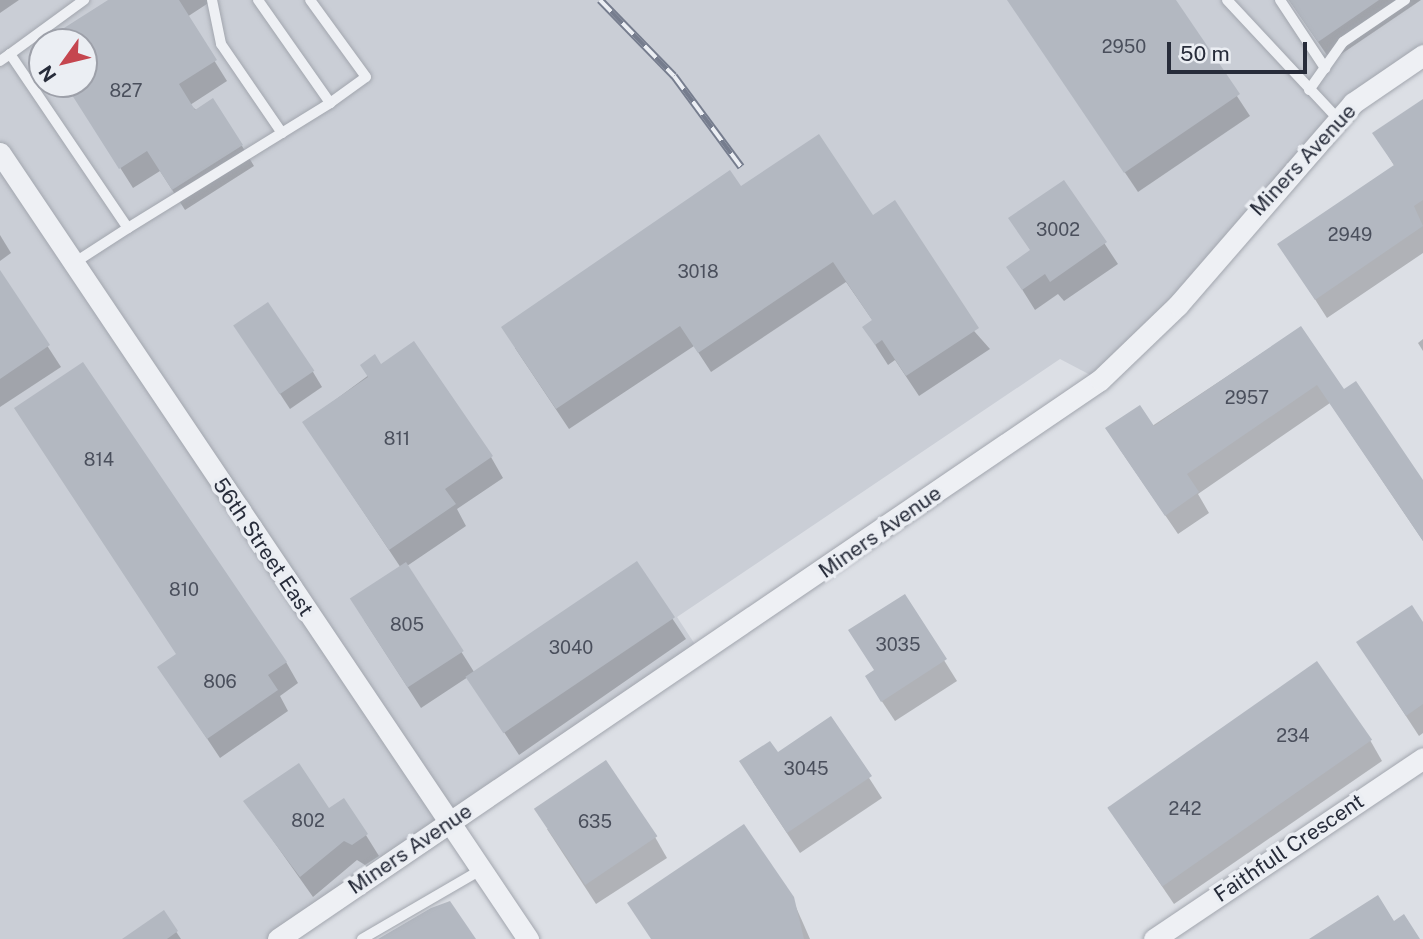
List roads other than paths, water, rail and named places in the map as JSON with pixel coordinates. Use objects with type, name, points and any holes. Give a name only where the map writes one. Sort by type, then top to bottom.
[{"type":"street","name":"Miners Avenue","points":[[278,939],[1100,380],[1178,304],[1338,119],[1423,55]]},
{"type":"street","name":"56th Street East","points":[[0,153],[479,872],[528,939]]},
{"type":"street","name":"Faithfull Crescent","points":[[1154,939],[1423,758]]},
{"type":"lane","points":[[0,61],[84,0]]},
{"type":"lane","points":[[212,0],[221,44],[282,132]]},
{"type":"lane","points":[[258,0],[330,103]]},
{"type":"lane","points":[[74,263],[330,103],[366,77],[310,0]]},
{"type":"lane","points":[[1227,0],[1338,119]]},
{"type":"lane","points":[[1280,0],[1325,68]]},
{"type":"lane","points":[[1309,90],[1343,42],[1405,0]]},
{"type":"lane","points":[[10,54],[128,228]]},
{"type":"lane","points":[[362,939],[479,872]]},
{"type":"railway","points":[[600,0],[674,76],[741,167]]}]
